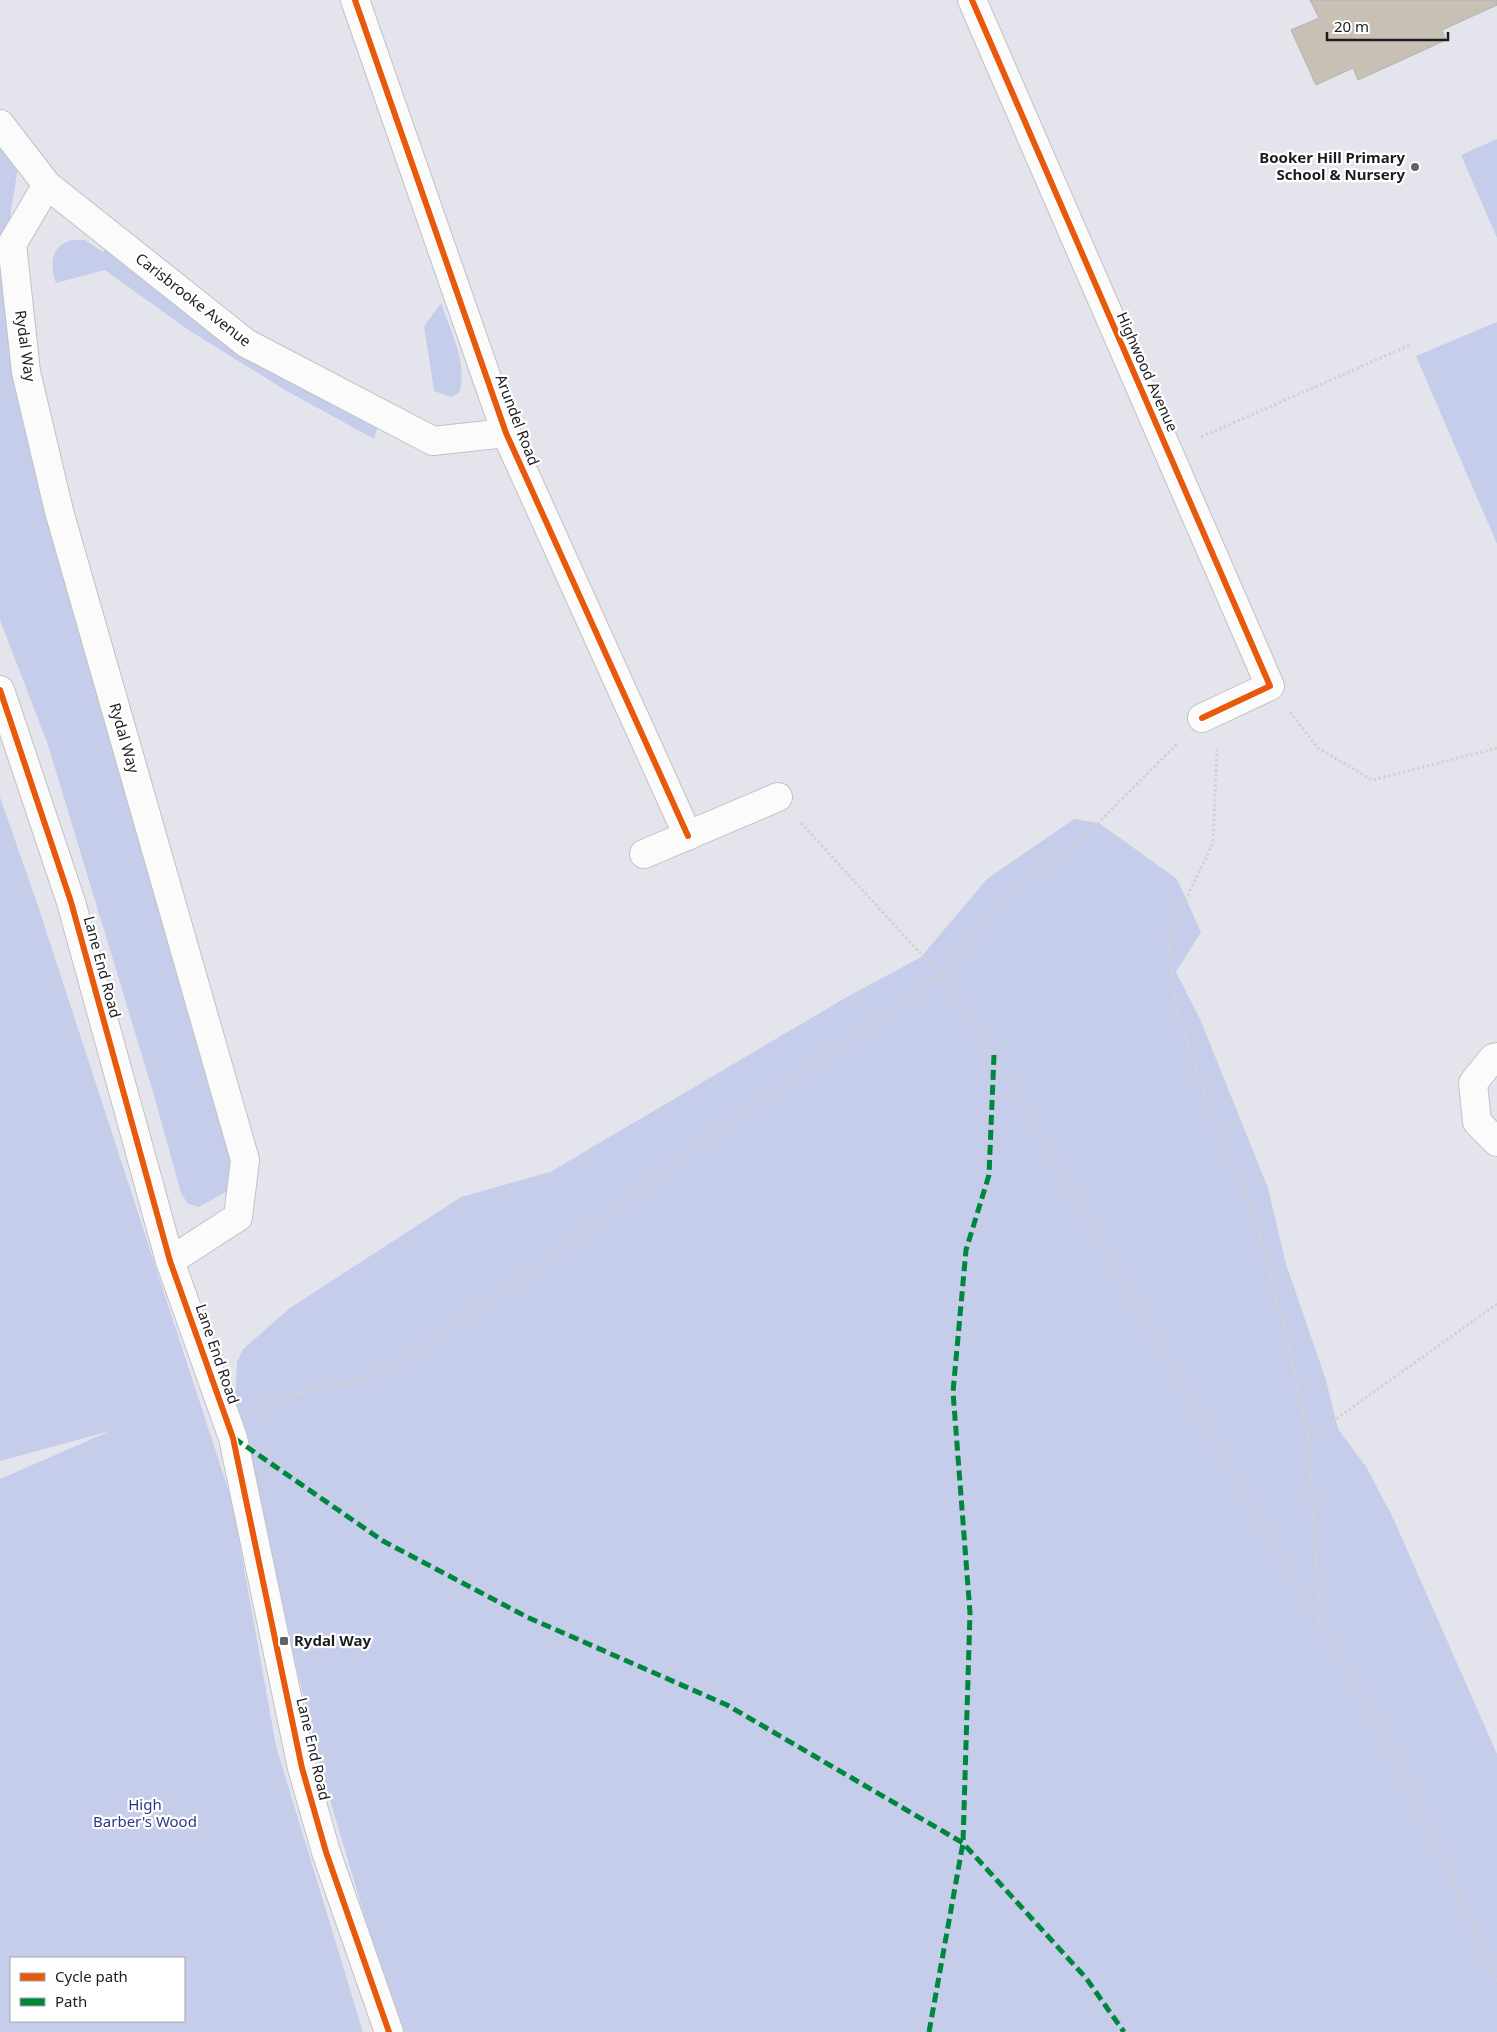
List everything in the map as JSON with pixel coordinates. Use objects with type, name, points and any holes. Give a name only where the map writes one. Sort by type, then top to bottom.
[{"type":"street","name":"Arundel Road","points":[[356,0],[506,433],[688,836]]},
{"type":"street","name":"Highwood Avenue","points":[[972,0],[1270,686]]},
{"type":"street","name":"Carisbrooke Avenue","points":[[0,124],[47,185],[246,343],[433,441],[506,433]]},
{"type":"street","name":"Rydal Way","points":[[47,185],[12,244],[26,372],[60,511],[245,1160],[238,1217],[170,1261]]},
{"type":"street","points":[[1202,718],[1270,686]]},
{"type":"street","name":"Lane End Road","points":[[0,690],[71,902],[170,1261],[233,1438],[302,1768],[326,1852],[389,2032]]},
{"type":"street","points":[[644,854],[778,797]]},
{"type":"street","points":[[1497,1057],[1473,1083],[1477,1122],[1497,1142]]},
{"type":"path","points":[[1168,452],[1410,345]]},
{"type":"path","points":[[1270,686],[1318,748],[1372,780],[1497,748]]},
{"type":"path","points":[[233,1438],[276,1399],[383,1374],[547,1262],[711,1135],[942,977],[1004,896],[1084,837],[1202,718],[1218,751],[1213,843],[1168,936],[1175,1003],[1209,1109],[1253,1212],[1285,1330],[1308,1439],[1320,1621]]},
{"type":"path","points":[[778,797],[942,977],[994,1055],[1258,1518],[1376,1719],[1452,1877],[1497,1983]]},
{"type":"path","points":[[1308,1439],[1497,1304]]},
{"type":"green space","points":[[0,132],[18,167],[9,224],[34,444],[134,823],[205,1038],[238,1176],[226,1192],[199,1207],[188,1204],[181,1193],[153,1092],[48,745],[0,620]]},
{"type":"green space","points":[[1497,139],[1497,238],[1461,155]]},
{"type":"green space","points":[[71,240],[85,240],[103,252],[111,244],[379,422],[374,439],[285,390],[187,329],[105,270],[56,283],[52,265],[58,248]]},
{"type":"green space","points":[[441,303],[457,348],[462,371],[459,393],[451,397],[434,391],[424,326]]},
{"type":"green space","points":[[1497,322],[1497,544],[1416,356]]},
{"type":"green space","name":"High Barber's Wood","points":[[0,797],[38,906],[232,1501],[276,1746],[363,2032],[0,2032],[0,1479],[110,1431],[0,1461]]},
{"type":"green space","points":[[1074,819],[1099,823],[1177,879],[1201,932],[1176,972],[1200,1019],[1268,1188],[1286,1264],[1326,1380],[1338,1429],[1367,1468],[1394,1520],[1497,1754],[1497,2032],[402,2032],[385,1985],[319,1763],[235,1405],[237,1362],[243,1349],[290,1308],[461,1197],[550,1172],[847,997],[921,957],[987,879]]},
{"type":"building","points":[[1310,0],[1497,0],[1497,5],[1442,30],[1446,40],[1358,80],[1353,68],[1316,85],[1291,30],[1319,18]]},
{"type":"marked path","points":[[929,2032],[963,1843],[970,1613],[953,1392],[966,1250],[989,1175],[994,1055]]},
{"type":"marked path","points":[[234,1438],[383,1541],[527,1617],[727,1705],[963,1843],[1086,1978],[1124,2032]]},
{"type":"cycle path","points":[[355,0],[506,433],[688,836]]},
{"type":"cycle path","points":[[972,0],[1270,686],[1202,718]]},
{"type":"cycle path","points":[[0,690],[71,902],[170,1261],[233,1438],[302,1768],[326,1852],[389,2032]]},
{"type":"place","name":"Booker Hill Primary School & Nursery","points":[[1415,167]]},
{"type":"place","name":"Rydal Way","points":[[284,1641]]}]
